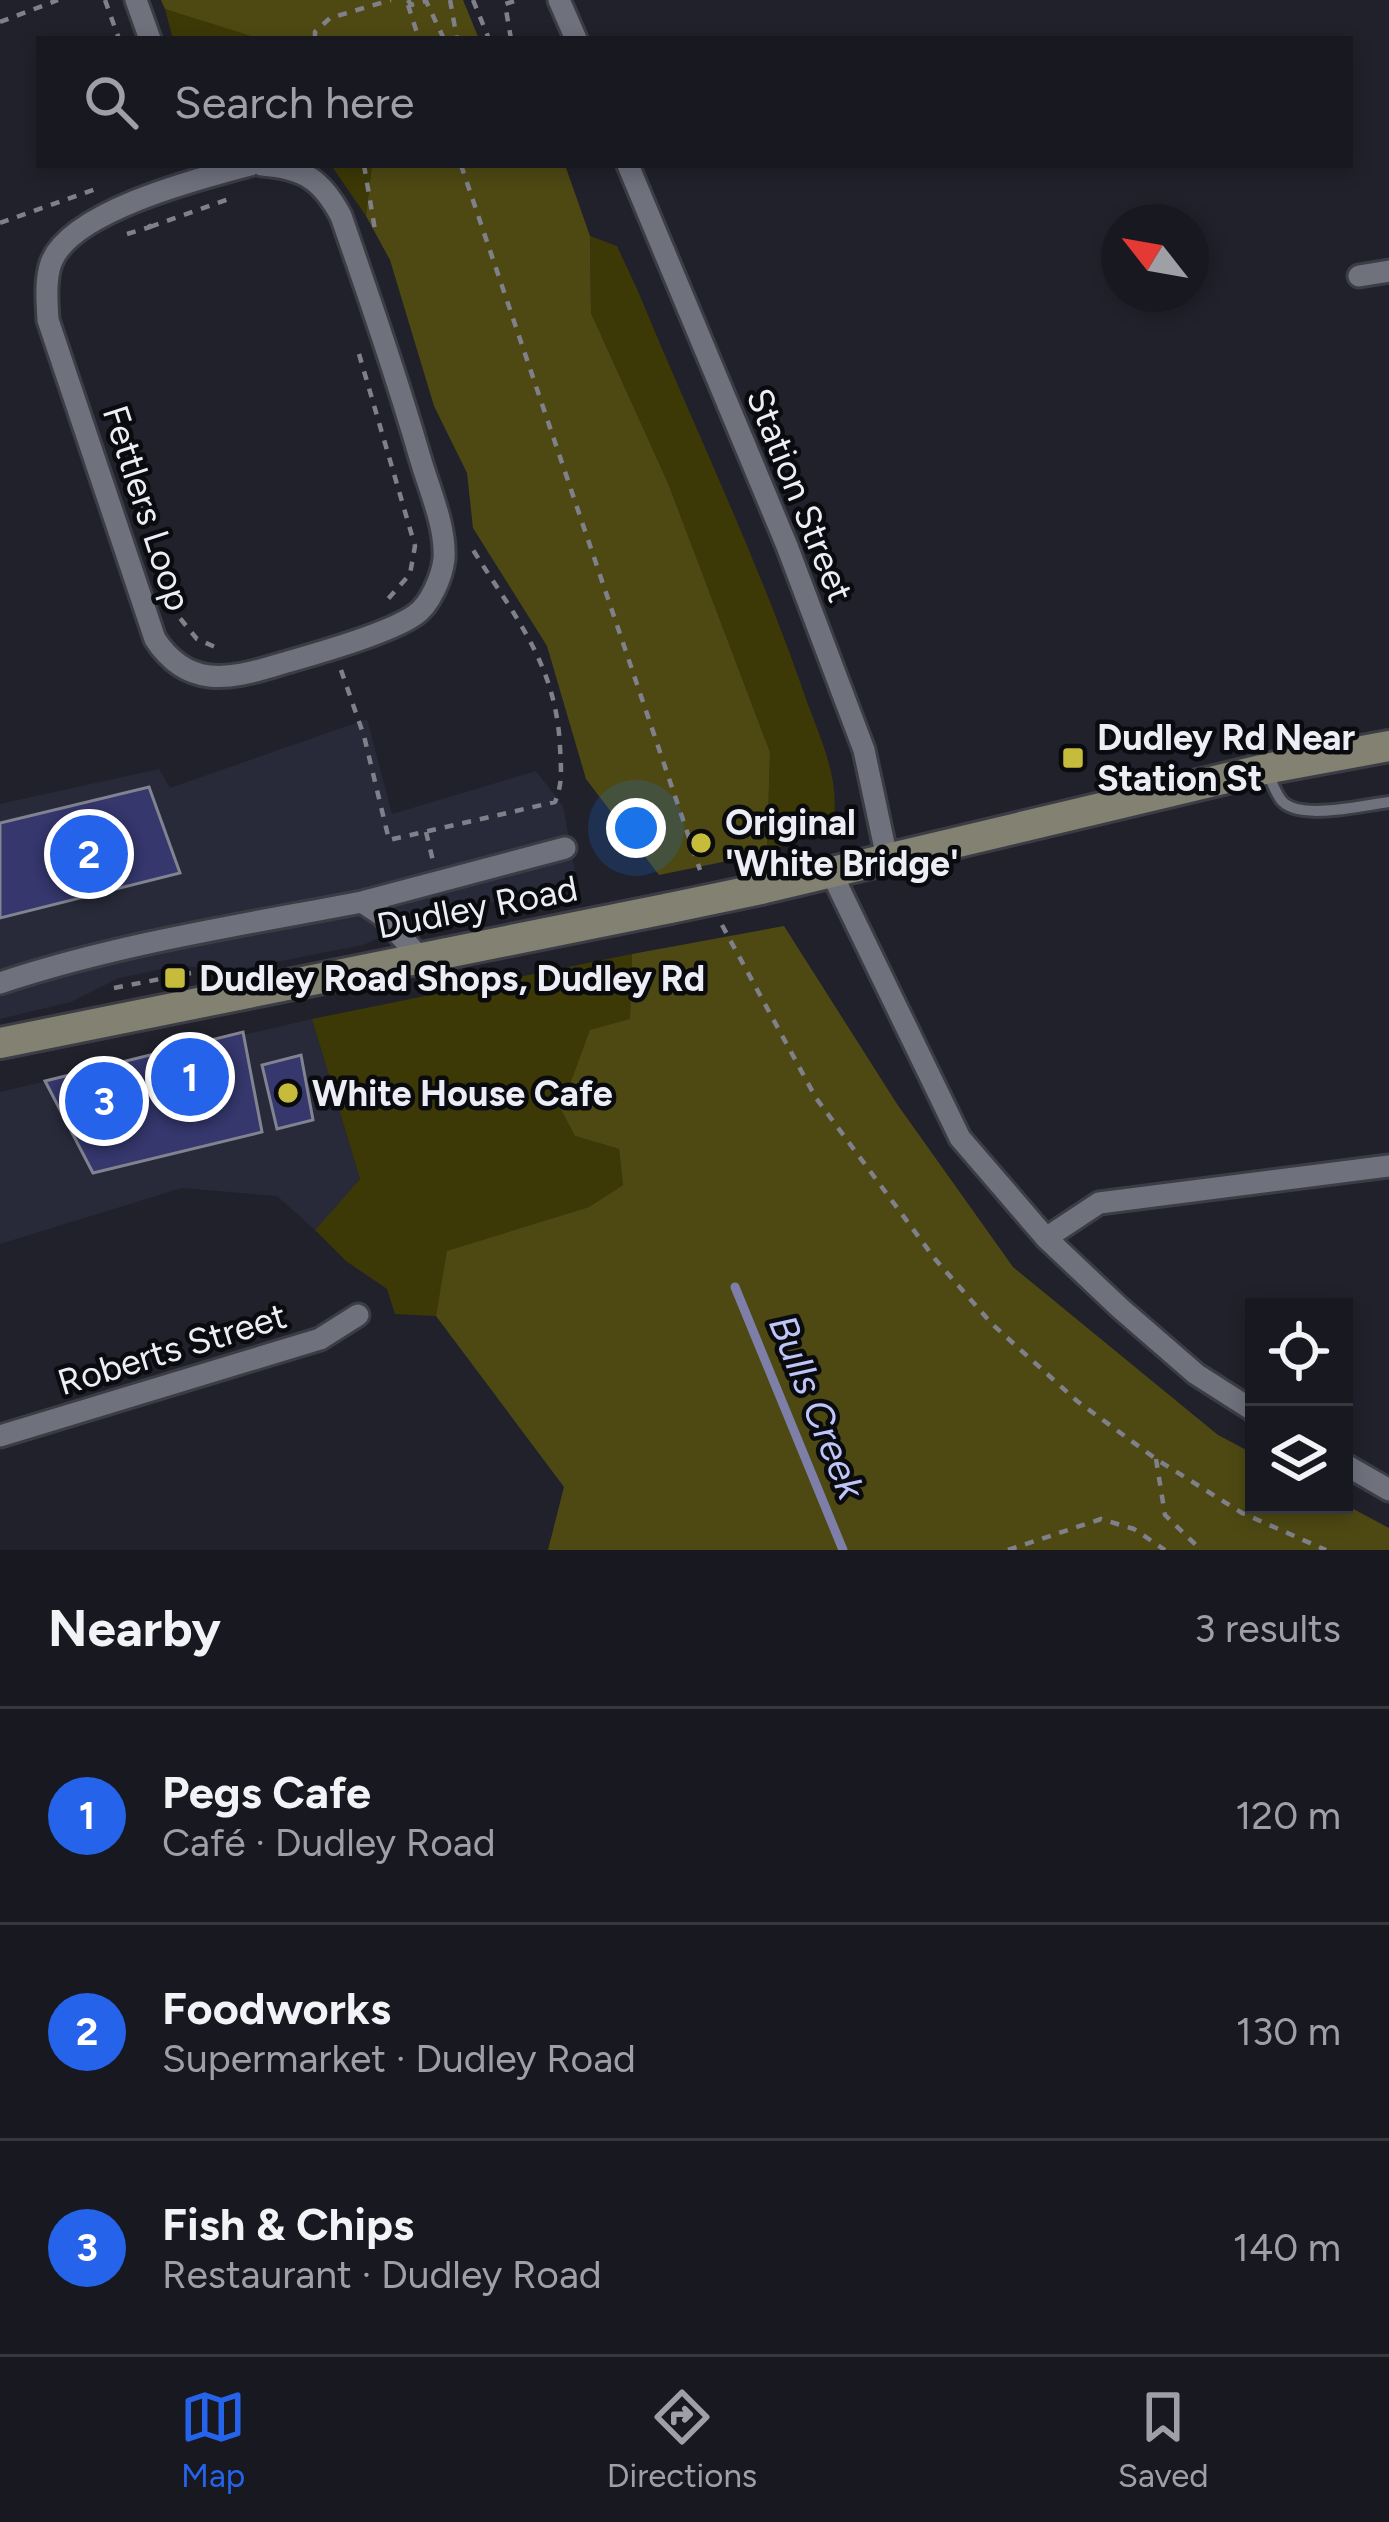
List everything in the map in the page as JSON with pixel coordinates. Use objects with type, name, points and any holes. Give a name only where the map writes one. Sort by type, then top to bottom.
[{"type":"main road","name":"Dudley Road","points":[[0,1043],[761,889],[1265,769],[1389,746]]},
{"type":"street","points":[[136,0],[149,36]]},
{"type":"street","points":[[559,0],[575,36]]},
{"type":"street","name":"Fettlers Loop","points":[[227,168],[189,173],[112,212],[59,248],[46,284],[48,320],[155,639],[168,659],[188,670],[231,678],[320,652],[417,615],[435,590],[444,560],[441,527],[341,216],[327,189],[310,177],[274,168]]},
{"type":"street","name":"Station Street","points":[[629,168],[787,546],[864,750],[887,858]]},
{"type":"street","points":[[1359,276],[1389,271]]},
{"type":"street","points":[[0,983],[53,965],[173,938],[362,902],[565,848]]},
{"type":"street","points":[[831,872],[960,1138],[1046,1238],[1196,1374],[1246,1406]]},
{"type":"street","points":[[362,902],[383,916],[420,958]]},
{"type":"street","points":[[1046,1238],[1099,1203],[1389,1166]]},
{"type":"street","name":"Roberts Street","points":[[0,1436],[320,1339],[358,1316]]},
{"type":"street","points":[[1353,1469],[1389,1490]]},
{"type":"lane","points":[[1265,769],[1282,801],[1295,810],[1389,802]]},
{"type":"path","points":[[0,22],[58,0]]},
{"type":"path","points":[[105,0],[118,36]]},
{"type":"path","points":[[315,36],[330,18],[391,0]]},
{"type":"path","points":[[407,0],[418,36]]},
{"type":"path","points":[[407,0],[411,5],[426,1],[443,36]]},
{"type":"path","points":[[450,0],[456,36]]},
{"type":"path","points":[[473,0],[488,36]]},
{"type":"path","points":[[510,36],[504,2],[518,0]]},
{"type":"path","points":[[364,168],[376,242]]},
{"type":"path","points":[[462,168],[706,885]]},
{"type":"path","points":[[0,224],[108,185]]},
{"type":"path","points":[[118,237],[238,196]]},
{"type":"path","points":[[357,347],[415,546],[410,574],[385,602]]},
{"type":"path","points":[[124,461],[179,617],[208,646],[233,652]]},
{"type":"path","points":[[341,670],[364,736],[389,840],[555,802],[562,786],[559,711],[540,652],[466,540]]},
{"type":"path","points":[[720,923],[816,1098],[935,1259],[992,1324],[1077,1401],[1156,1459],[1242,1513],[1326,1550]]},
{"type":"path","points":[[1156,1459],[1165,1515],[1201,1550]]},
{"type":"path","points":[[1008,1550],[1100,1519],[1134,1529],[1165,1550]]},
{"type":"shaded area","points":[[161,0],[463,0],[478,36],[251,36],[165,9]]},
{"type":"shaded area","points":[[165,9],[258,36],[172,36]]},
{"type":"shaded area","points":[[333,168],[372,168],[366,216]]},
{"type":"shaded area","points":[[372,168],[566,168],[590,236],[591,313],[668,483],[770,752],[767,853],[659,875],[586,779],[547,646],[473,528],[467,473],[434,406],[390,260],[366,216]]},
{"type":"shaded area","points":[[590,236],[617,246],[637,289],[767,595],[828,760],[833,823],[767,853],[770,752],[668,483],[591,313]]},
{"type":"shaded area","points":[[367,719],[392,814],[536,771],[563,806],[577,882],[422,919],[363,945],[235,970],[177,966],[119,978],[71,1002],[0,1019],[0,804],[159,769],[170,788]]},
{"type":"shaded area","points":[[784,926],[897,1104],[1013,1267],[1218,1435],[1245,1449],[1245,1514],[1353,1514],[1353,1509],[1389,1528],[1389,1550],[548,1550],[564,1487],[436,1316],[447,1251],[589,1207],[623,1185],[619,1149],[575,1136],[561,1109],[590,1030],[630,1019],[632,954]]},
{"type":"shaded area","points":[[632,954],[630,1020],[575,1136],[619,1149],[623,1185],[589,1207],[448,1251],[436,1316],[395,1314],[387,1289],[346,1261],[315,1230],[360,1179],[312,1019]]},
{"type":"shaded area","points":[[312,1019],[360,1179],[315,1230],[277,1196],[182,1188],[0,1244],[0,1092]]},
{"type":"building","points":[[149,787],[180,873],[0,918],[0,823]]},
{"type":"building","points":[[243,1032],[262,1132],[93,1173],[45,1081]]},
{"type":"building","name":"White House Cafe","points":[[301,1055],[313,1120],[277,1129],[262,1065]]},
{"type":"waterway","name":"Bulls Creek","points":[[735,1287],[843,1550]]},
{"type":"place","name":"Dudley Rd Near Station St","points":[[1073,758]]},
{"type":"place","name":"Original 'White Bridge'","points":[[701,843]]},
{"type":"place","name":"Foodworks","points":[[89,854]]},
{"type":"place","name":"Dudley Road Shops, Dudley Rd","points":[[175,978]]},
{"type":"place","name":"Pegs Cafe","points":[[190,1077]]},
{"type":"place","name":"White House Cafe","points":[[288,1093]]},
{"type":"place","name":"Fish & Chips","points":[[104,1101]]}]
